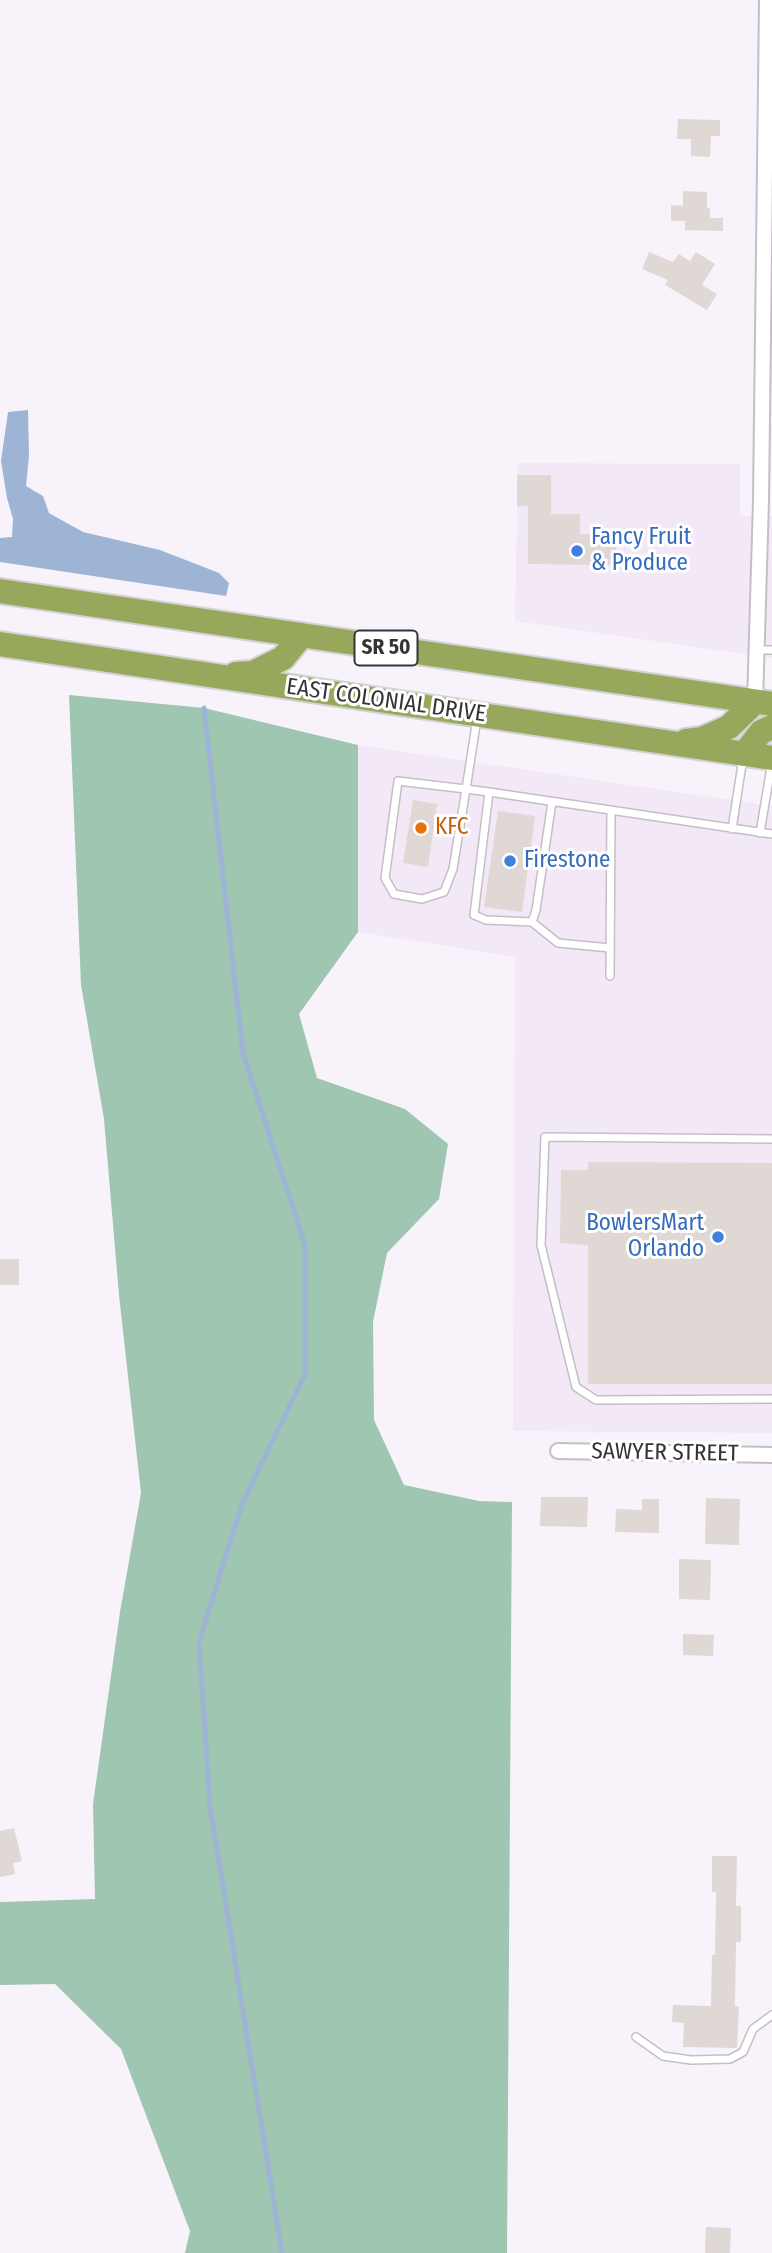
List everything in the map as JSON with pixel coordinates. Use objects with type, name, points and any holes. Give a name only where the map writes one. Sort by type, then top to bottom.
[{"type":"highway","name":"SR 50","points":[[0,591],[763,703]]},
{"type":"highway","points":[[218,676],[253,673],[283,658],[302,635]]},
{"type":"highway","name":"EAST COLONIAL DRIVE","points":[[0,644],[772,758]]},
{"type":"highway","points":[[668,743],[702,739],[729,727],[763,703]]},
{"type":"highway","points":[[744,754],[761,733],[772,727]]},
{"type":"street","points":[[763,703],[756,650],[767,501],[767,0]]},
{"type":"street","name":"SAWYER STREET","points":[[558,1451],[772,1455]]},
{"type":"lane","points":[[756,650],[772,650]]},
{"type":"lane","points":[[477,714],[466,789],[453,869],[444,892],[422,899],[394,894],[385,878],[398,780],[466,789],[489,792],[772,834]]},
{"type":"lane","points":[[732,829],[744,754]]},
{"type":"lane","points":[[760,833],[772,758]]},
{"type":"lane","points":[[489,792],[474,915],[486,920],[532,922],[558,943],[610,948]]},
{"type":"lane","points":[[532,922],[552,802]]},
{"type":"lane","points":[[610,976],[611,810]]},
{"type":"lane","points":[[772,1139],[545,1137],[541,1245],[576,1387],[596,1400],[772,1399]]},
{"type":"lane","points":[[636,2037],[663,2056],[691,2060],[730,2059],[743,2052],[753,2029],[772,2015]]},
{"type":"shaded area","points":[[518,463],[740,464],[740,516],[772,516],[772,658],[515,621]]},
{"type":"shaded area","points":[[358,745],[772,806],[772,1433],[513,1431],[515,957],[358,932]]},
{"type":"green space","points":[[69,695],[204,708],[358,745],[358,932],[299,1014],[317,1078],[405,1109],[448,1144],[439,1199],[387,1253],[373,1322],[374,1420],[404,1485],[479,1501],[512,1502],[507,2253],[185,2253],[190,2231],[121,2049],[55,1984],[0,1985],[0,1902],[95,1899],[93,1804],[120,1612],[141,1493],[119,1295],[104,1119],[81,985]]},
{"type":"water","points":[[28,410],[29,456],[26,486],[43,496],[49,513],[83,532],[160,550],[219,573],[229,583],[226,596],[0,562],[0,538],[12,537],[13,519],[1,461],[8,412]]},
{"type":"building","points":[[678,119],[720,120],[720,136],[711,136],[710,157],[691,156],[691,139],[677,139]]},
{"type":"building","points":[[683,191],[707,192],[710,218],[723,218],[723,231],[685,230],[685,221],[671,221],[671,205],[683,206]]},
{"type":"building","points":[[649,252],[673,262],[679,254],[690,261],[696,252],[715,264],[702,285],[717,294],[707,310],[665,285],[668,280],[642,269]]},
{"type":"building","points":[[517,475],[551,475],[551,514],[580,514],[580,534],[616,534],[616,565],[528,564],[528,506],[517,506]]},
{"type":"building","points":[[413,800],[437,804],[428,867],[403,863]]},
{"type":"building","name":"Firestone","points":[[498,811],[535,816],[522,912],[484,907]]},
{"type":"building","points":[[588,1162],[772,1163],[772,1384],[588,1384],[588,1245],[560,1243],[561,1170],[588,1170]]},
{"type":"building","points":[[0,1259],[19,1259],[19,1285],[0,1285]]},
{"type":"building","points":[[541,1497],[588,1497],[587,1527],[540,1526]]},
{"type":"building","points":[[706,1498],[740,1499],[739,1545],[705,1544]]},
{"type":"building","points":[[642,1499],[659,1499],[659,1533],[615,1532],[616,1509],[642,1510]]},
{"type":"building","points":[[679,1559],[711,1560],[710,1600],[679,1599]]},
{"type":"building","points":[[683,1634],[714,1635],[713,1656],[683,1655]]},
{"type":"building","points":[[14,1828],[22,1861],[13,1863],[15,1874],[0,1877],[0,1831]]},
{"type":"building","points":[[712,1856],[737,1856],[736,1906],[741,1906],[741,1942],[736,1942],[735,2006],[739,2007],[737,2048],[683,2047],[684,2023],[672,2022],[673,2005],[711,2006],[716,1892],[712,1892]]},
{"type":"building","points":[[706,2227],[731,2228],[730,2253],[705,2253]]},
{"type":"waterway","points":[[204,708],[243,1053],[305,1245],[305,1374],[242,1504],[199,1642],[210,1806],[282,2253]]},
{"type":"place","name":"Fancy Fruit & Produce","points":[[577,551]]},
{"type":"place","name":"KFC","points":[[421,828]]},
{"type":"place","name":"Firestone","points":[[510,861]]},
{"type":"place","name":"BowlersMart Orlando","points":[[718,1237]]}]
